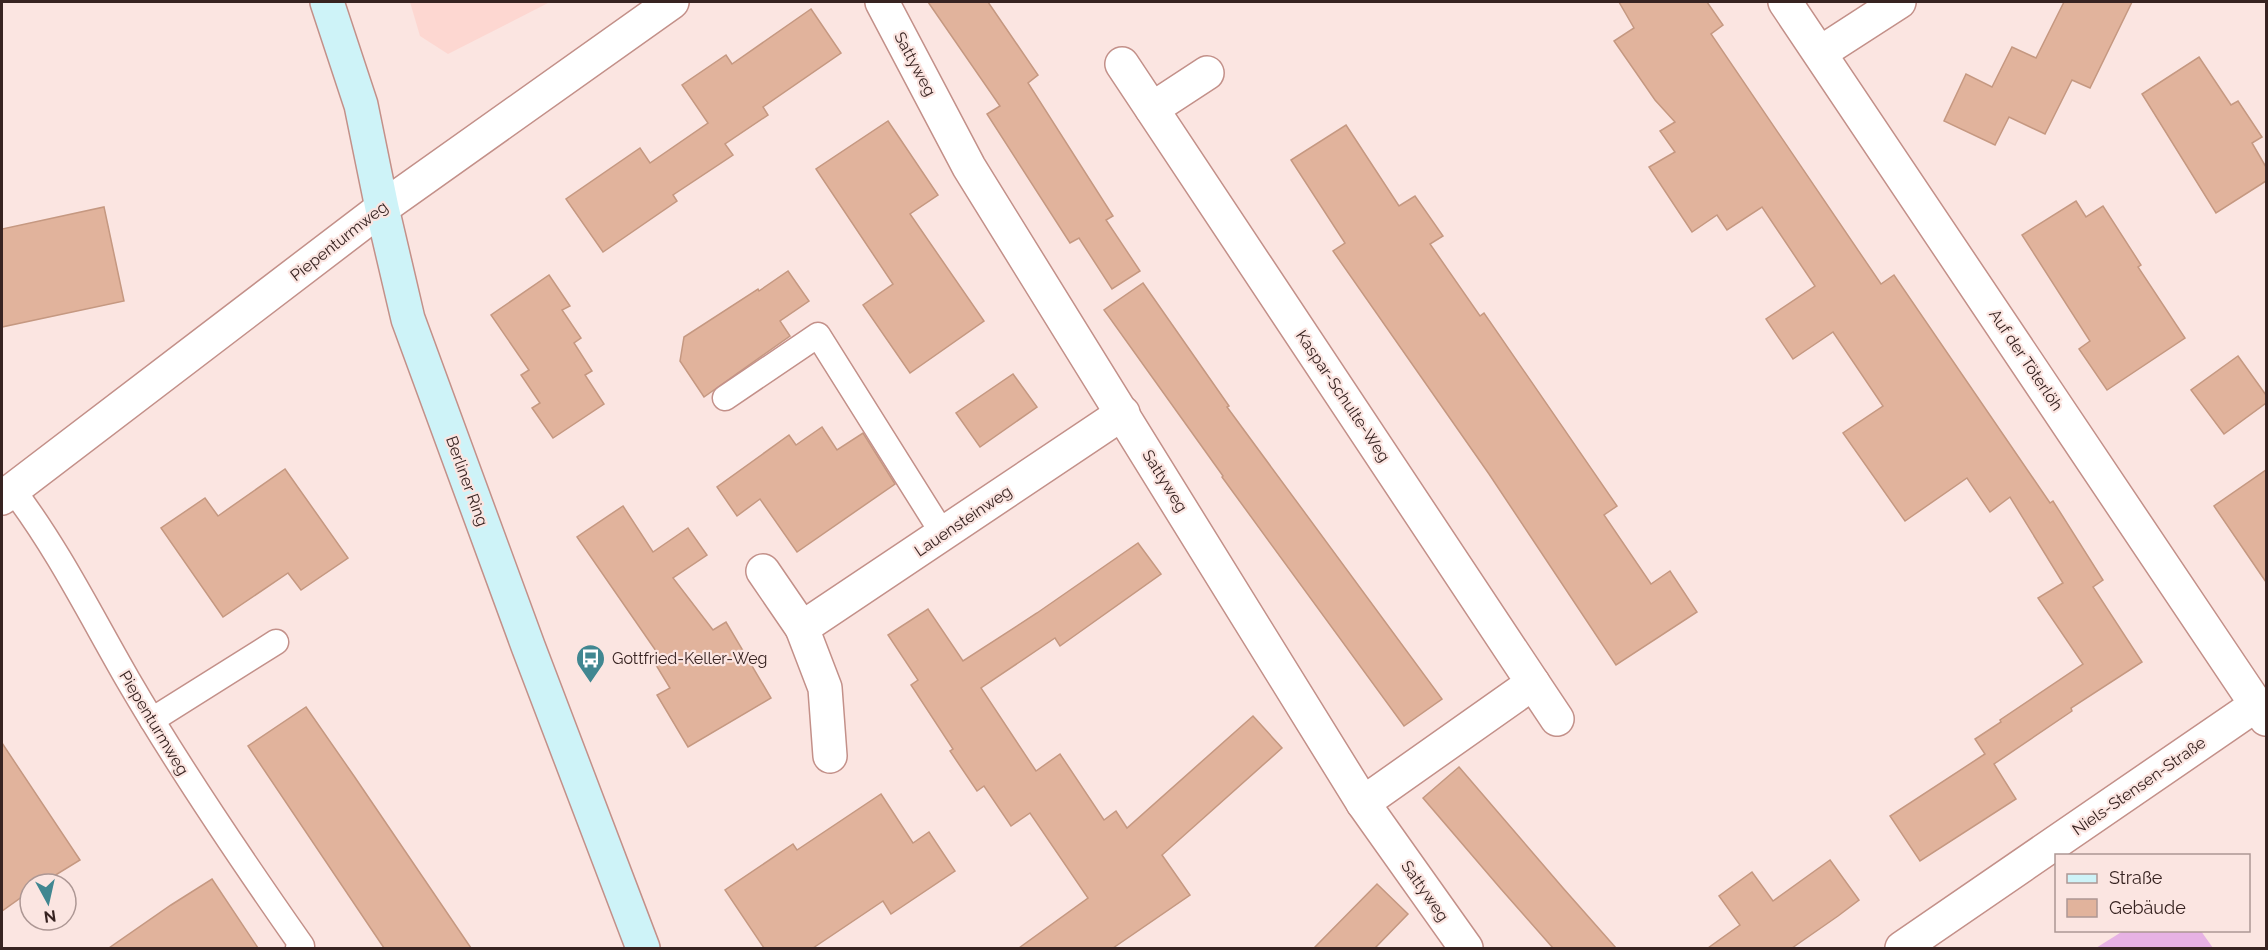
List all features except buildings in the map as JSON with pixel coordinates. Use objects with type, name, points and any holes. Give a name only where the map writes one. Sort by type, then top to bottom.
[{"type":"main road","name":"Berliner Ring","points":[[327,2],[361,105],[408,319],[528,646],[643,948]]},
{"type":"street","name":"Piepenturmweg","points":[[7,494],[382,208],[672,2]]},
{"type":"street","name":"Sattyweg","points":[[882,2],[969,167],[1363,803],[1466,948]]},
{"type":"street","name":"Auf der Töterlöh","points":[[1785,2],[2261,712]]},
{"type":"street","points":[[1820,53],[1899,2]]},
{"type":"street","name":"Kaspar-Schulte-Weg","points":[[1122,64],[1557,719]]},
{"type":"street","points":[[1152,109],[1206,73]]},
{"type":"street","name":"Lauensteinweg","points":[[802,627],[1123,413]]},
{"type":"street","points":[[763,571],[802,627],[825,688],[830,756]]},
{"type":"street","points":[[1363,803],[1533,683]]},
{"type":"street","name":"Niels-Stensen-Straße","points":[[1902,948],[2261,712]]},
{"type":"lane","points":[[724,398],[818,335],[943,534]]},
{"type":"lane","name":"Piepenturmweg","points":[[7,494],[37,522],[152,720],[200,797],[302,946],[297,948]]},
{"type":"lane","points":[[152,720],[276,642]]},
{"type":"shaded area","points":[[410,2],[550,2],[448,54],[420,36]]},
{"type":"shaded area","points":[[2121,932],[2202,932],[2213,948],[2096,948]]},
{"type":"place","name":"Gottfried-Keller-Weg","points":[[591,684]]}]
